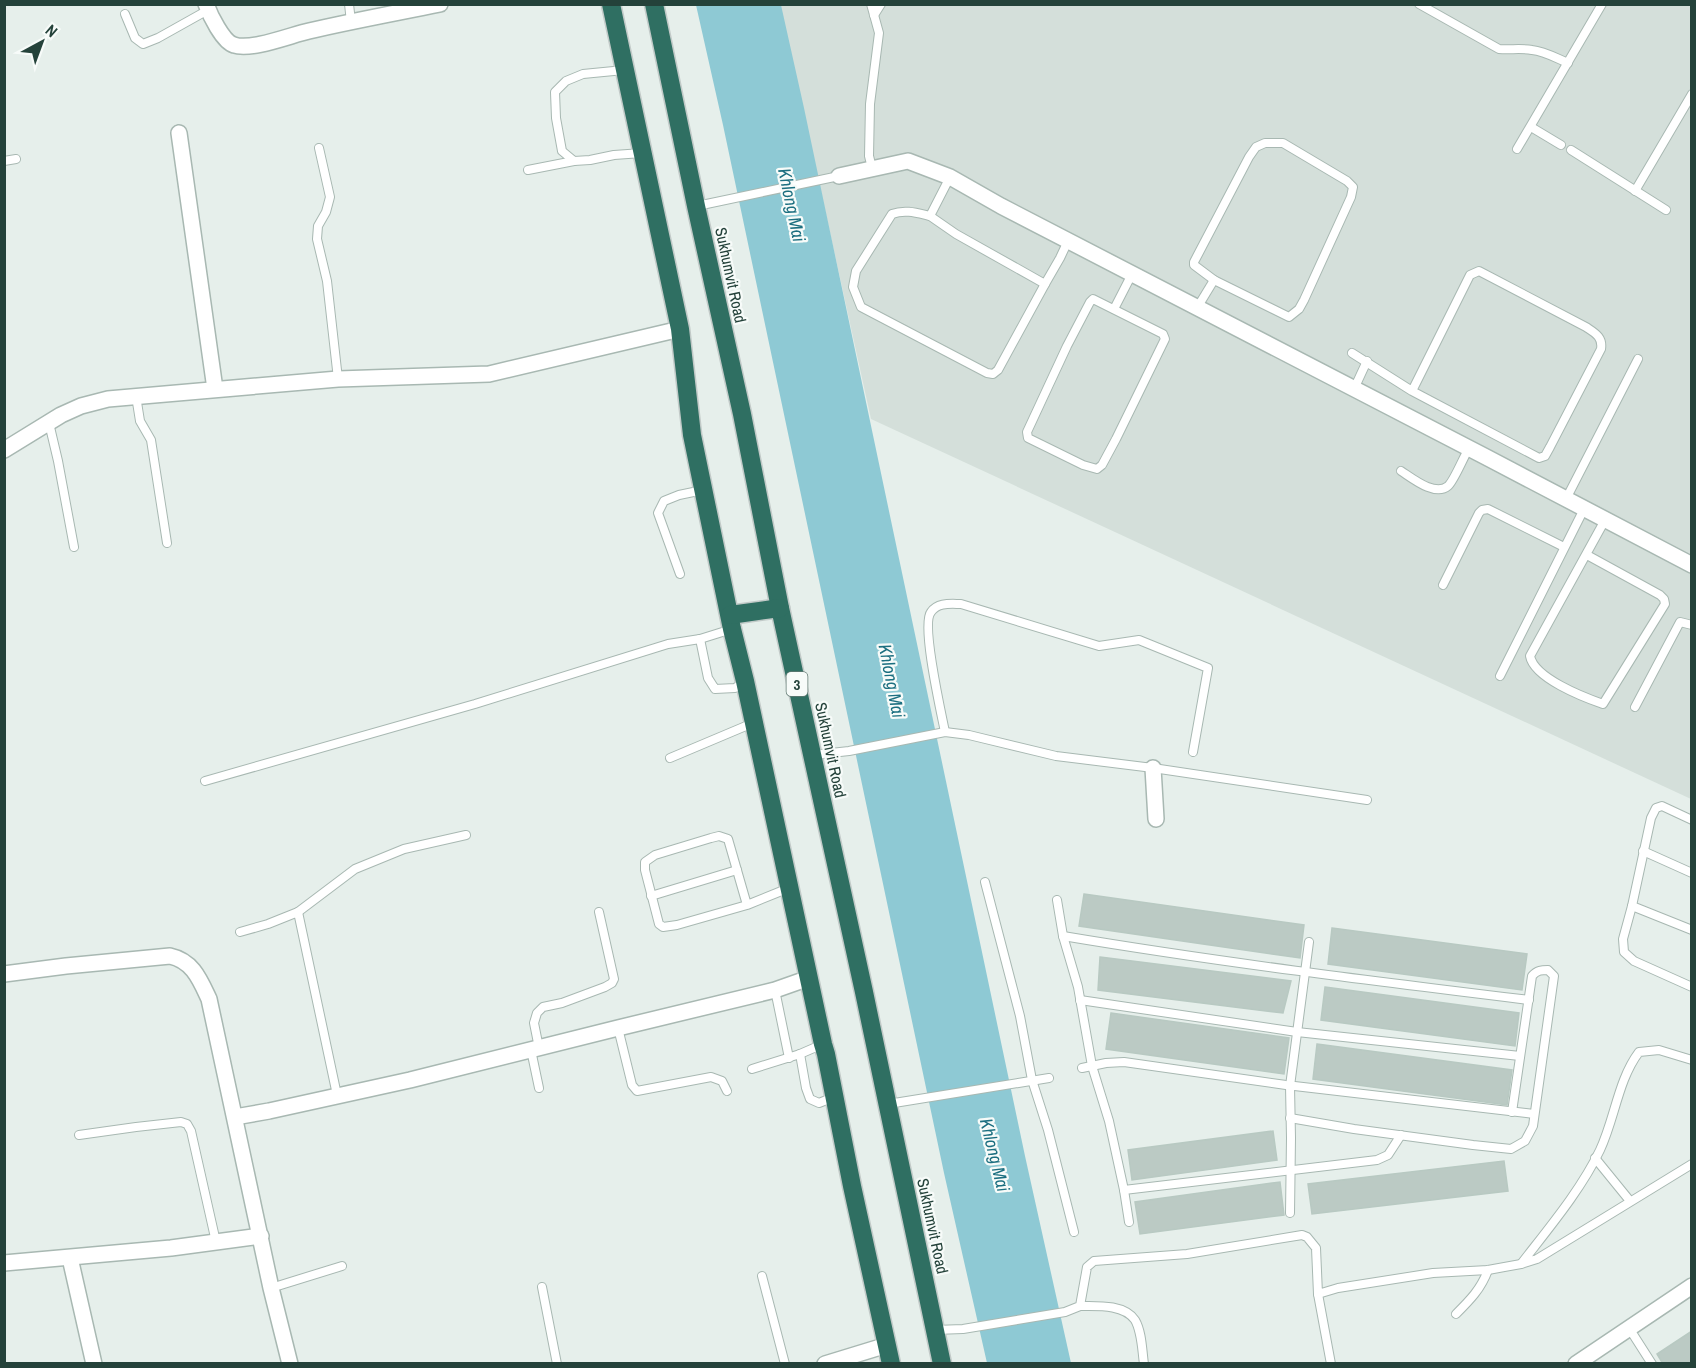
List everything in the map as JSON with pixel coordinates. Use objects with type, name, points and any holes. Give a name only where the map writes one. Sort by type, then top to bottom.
[{"type":"highway","points":[[611,4],[680,329],[693,435],[731,622],[891,1364]]},
{"type":"highway","name":"Sukhumvit Road","points":[[654,4],[742,414],[780,608],[942,1364]]},
{"type":"highway","points":[[731,622],[780,608]]},
{"type":"street","points":[[207,7],[225,39],[231,45],[240,46],[265,43],[309,31],[440,4]]},
{"type":"street","points":[[178,133],[215,389]]},
{"type":"street","points":[[839,176],[908,161],[950,177],[1001,206],[1692,565]]},
{"type":"street","points":[[4,450],[81,406],[108,399],[338,379],[489,374],[680,329]]},
{"type":"street","points":[[1153,768],[1156,819]]},
{"type":"street","points":[[4,974],[170,956],[184,961],[199,977],[209,999],[271,1288],[290,1364]]},
{"type":"street","points":[[235,1117],[410,1080],[775,990],[809,978]]},
{"type":"street","points":[[4,1263],[171,1248],[261,1236]]},
{"type":"street","points":[[70,1258],[94,1364]]},
{"type":"street","points":[[1576,1364],[1692,1286]]},
{"type":"street","points":[[825,1364],[887,1345]]},
{"type":"lane","points":[[349,4],[351,22]]},
{"type":"lane","points":[[871,4],[879,33],[870,104],[869,156],[872,168]]},
{"type":"lane","points":[[874,15],[881,4]]},
{"type":"lane","points":[[1419,4],[1499,49],[1540,51],[1568,63]]},
{"type":"lane","points":[[1517,149],[1602,4]]},
{"type":"lane","points":[[125,14],[135,38],[143,44],[158,38],[207,7]]},
{"type":"lane","points":[[574,161],[562,151],[556,118],[555,92],[566,81],[583,74],[625,69]]},
{"type":"lane","points":[[1635,191],[1692,94]]},
{"type":"lane","points":[[1531,127],[1561,145]]},
{"type":"lane","points":[[1265,143],[1282,143],[1347,181],[1353,188],[1352,197],[1304,300],[1293,316],[1284,315],[1214,280],[1194,266],[1194,262],[1256,147],[1265,143]]},
{"type":"lane","points":[[319,148],[330,198],[326,212],[318,226],[317,239],[327,281],[338,379]]},
{"type":"lane","points":[[1571,150],[1666,210]]},
{"type":"lane","points":[[528,170],[614,155],[642,153]]},
{"type":"lane","points":[[4,161],[16,159]]},
{"type":"lane","points":[[696,206],[839,176]]},
{"type":"lane","points":[[930,216],[950,177]]},
{"type":"lane","points":[[1045,284],[956,234],[930,216],[899,211],[892,214],[856,271],[853,286],[861,307],[987,373],[993,374],[998,370],[1060,258],[1068,241]]},
{"type":"lane","points":[[1352,353],[1413,391],[1539,458],[1545,456],[1550,447],[1602,343],[1598,335],[1586,327],[1479,271],[1470,275],[1413,391]]},
{"type":"lane","points":[[1114,309],[1132,274]]},
{"type":"lane","points":[[1197,308],[1214,280]]},
{"type":"lane","points":[[1094,299],[1114,309],[1163,334],[1165,339],[1116,439],[1102,465],[1097,469],[1083,465],[1028,438],[1028,432],[1066,346],[1090,302],[1094,299]]},
{"type":"lane","points":[[1566,500],[1638,358]]},
{"type":"lane","points":[[1354,389],[1367,361]]},
{"type":"lane","points":[[136,396],[140,421],[152,440],[167,543]]},
{"type":"lane","points":[[49,423],[74,547]]},
{"type":"lane","points":[[1401,471],[1426,487],[1440,489],[1448,486],[1469,448]]},
{"type":"lane","points":[[680,574],[658,513],[664,501],[705,489]]},
{"type":"lane","points":[[1443,585],[1482,510],[1488,509],[1564,547]]},
{"type":"lane","points":[[1500,676],[1584,509]]},
{"type":"lane","points":[[1587,555],[1660,595],[1665,604],[1603,704],[1578,695],[1538,670],[1530,656],[1605,520]]},
{"type":"lane","points":[[942,733],[928,617],[934,608],[941,605],[962,604],[1098,646],[1139,640],[1208,668],[1193,752]]},
{"type":"lane","points":[[205,781],[475,704],[668,644],[700,639],[731,622]]},
{"type":"lane","points":[[1635,707],[1680,622],[1692,625]]},
{"type":"lane","points":[[700,639],[708,678],[715,689],[735,688],[745,681]]},
{"type":"lane","points":[[670,758],[754,723]]},
{"type":"lane","points":[[813,755],[849,751],[942,733],[969,735],[1056,756],[1368,800]]},
{"type":"lane","points":[[1692,820],[1662,806],[1656,808],[1650,818],[1623,939],[1624,952],[1635,961],[1692,987]]},
{"type":"lane","points":[[240,932],[298,912],[355,869],[404,849],[466,835]]},
{"type":"lane","points":[[747,905],[728,839],[719,836],[711,838],[655,855],[645,862],[651,896],[659,924],[663,927],[747,905],[789,888]]},
{"type":"lane","points":[[1643,851],[1692,873]]},
{"type":"lane","points":[[651,896],[737,870]]},
{"type":"lane","points":[[985,882],[1020,1016],[1032,1080],[1048,1130],[1074,1232]]},
{"type":"lane","points":[[1058,900],[1092,1066],[1109,1121],[1129,1222]]},
{"type":"lane","points":[[1632,906],[1692,930]]},
{"type":"lane","points":[[298,912],[337,1095]]},
{"type":"lane","points":[[539,1088],[534,1023],[537,1013],[543,1007],[605,987],[614,979],[599,912]]},
{"type":"lane","points":[[1064,936],[1304,973],[1528,1000]]},
{"type":"lane","points":[[1290,1213],[1292,1138],[1290,1086],[1309,942]]},
{"type":"lane","points":[[1290,1118],[1354,1129],[1511,1149],[1525,1141],[1533,1126],[1554,976],[1548,970],[1535,972],[1532,976],[1512,1112]]},
{"type":"lane","points":[[775,990],[789,1058]]},
{"type":"lane","points":[[1080,1000],[1297,1032],[1520,1056]]},
{"type":"lane","points":[[618,1028],[632,1085],[637,1091],[711,1077],[722,1081],[727,1091]]},
{"type":"lane","points":[[752,1069],[789,1058],[823,1044]]},
{"type":"lane","points":[[1521,1264],[1572,1197],[1600,1150],[1629,1065],[1639,1052],[1659,1050],[1692,1060]]},
{"type":"lane","points":[[800,1054],[810,1099],[819,1103],[834,1095]]},
{"type":"lane","points":[[1082,1068],[1124,1062],[1290,1086],[1534,1114]]},
{"type":"lane","points":[[887,1105],[1048,1078]]},
{"type":"lane","points":[[79,1135],[181,1122],[187,1124],[191,1131],[216,1242]]},
{"type":"lane","points":[[1124,1190],[1377,1160],[1388,1155],[1401,1135]]},
{"type":"lane","points":[[1595,1158],[1630,1201]]},
{"type":"lane","points":[[1318,1294],[1338,1288],[1434,1273],[1488,1270],[1537,1259],[1692,1164]]},
{"type":"lane","points":[[1080,1306],[1088,1267],[1094,1261],[1187,1254],[1302,1234],[1316,1248],[1318,1294],[1331,1364]]},
{"type":"lane","points":[[271,1288],[342,1266]]},
{"type":"lane","points":[[1456,1314],[1475,1296],[1488,1270]]},
{"type":"lane","points":[[762,1276],[785,1364]]},
{"type":"lane","points":[[542,1287],[557,1364]]},
{"type":"lane","points":[[935,1330],[963,1329],[1065,1312],[1080,1306],[1105,1306],[1121,1310],[1134,1319],[1140,1336],[1144,1364]]},
{"type":"lane","points":[[1629,1328],[1652,1364]]},
{"type":"shaded area","points":[[780,5],[1691,5],[1691,799],[871,419]]},
{"type":"water","name":"Khlong Mai","points":[[696,5],[781,5],[1071,1363],[987,1363],[944,1173]]},
{"type":"building","points":[[1084,894],[1304,925],[1300,958],[1079,926]]},
{"type":"building","points":[[1332,928],[1527,954],[1522,990],[1328,964]]},
{"type":"building","points":[[1100,957],[1291,981],[1283,1013],[1098,990]]},
{"type":"building","points":[[1325,987],[1519,1013],[1515,1046],[1321,1020]]},
{"type":"building","points":[[1111,1013],[1289,1038],[1284,1074],[1106,1049]]},
{"type":"building","points":[[1317,1044],[1512,1070],[1507,1105],[1313,1079]]},
{"type":"building","points":[[1273,1131],[1277,1160],[1132,1180],[1128,1150]]},
{"type":"building","points":[[1504,1161],[1508,1191],[1312,1214],[1308,1184]]},
{"type":"building","points":[[1280,1182],[1284,1215],[1140,1234],[1135,1202]]},
{"type":"building","points":[[1692,1331],[1692,1364],[1663,1364],[1657,1354]]}]
